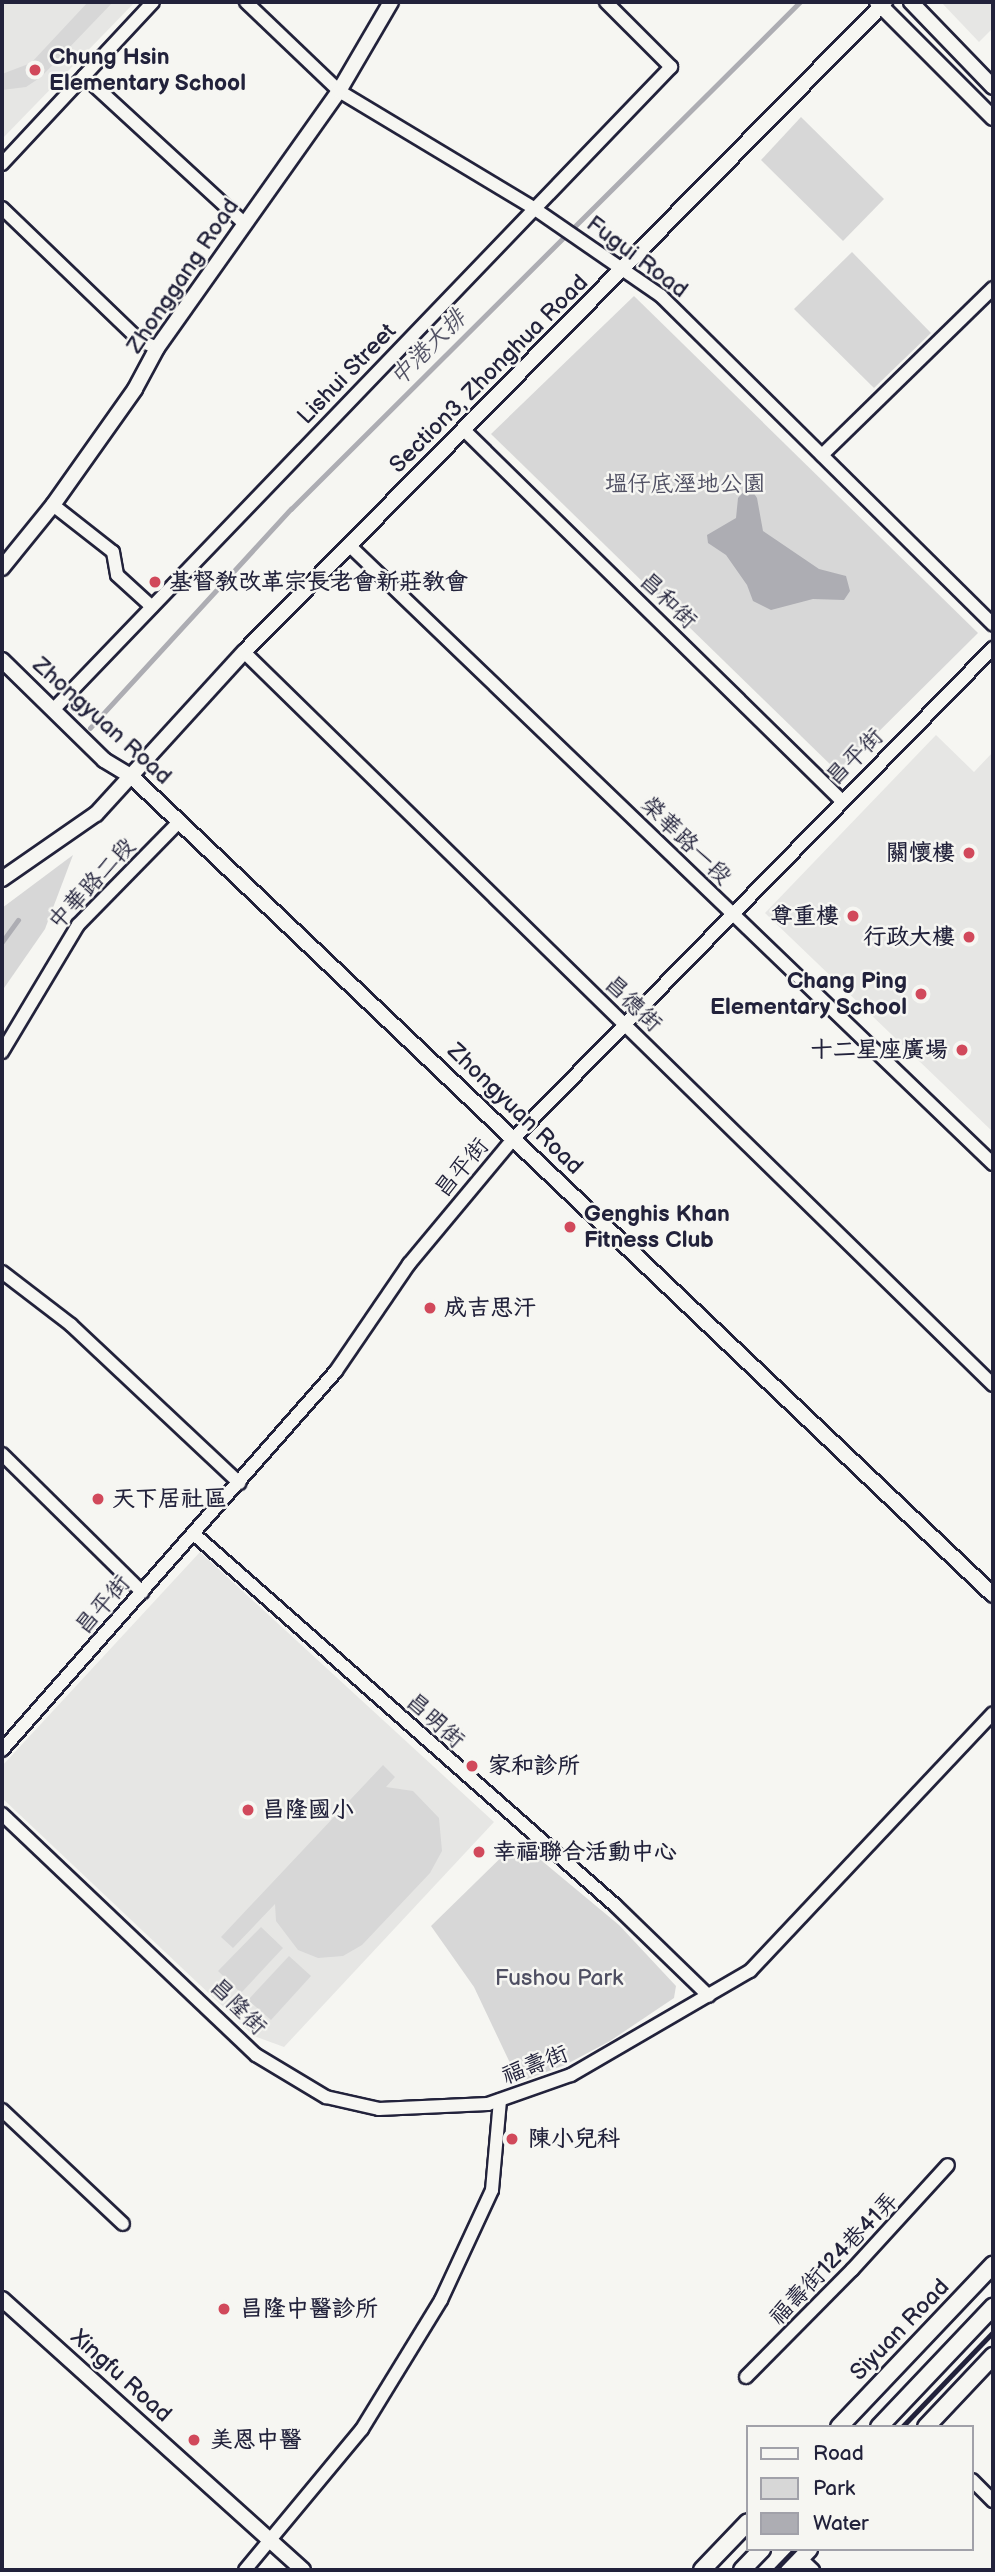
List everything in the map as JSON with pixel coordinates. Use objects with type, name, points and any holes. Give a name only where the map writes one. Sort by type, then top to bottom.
[{"type":"main road","name":"Siyuan Road","points":[[841,2425],[993,2265]]},
{"type":"main road","points":[[881,2425],[993,2307]]},
{"type":"main road","points":[[928,2425],[993,2356]]},
{"type":"main road","points":[[702,2570],[746,2524]]},
{"type":"main road","points":[[742,2570],[760,2551]]},
{"type":"main road","points":[[789,2570],[804,2554]]},
{"type":"street","points":[[2,164],[153,2]]},
{"type":"street","name":"Fugui Road","points":[[247,2],[339,91],[535,209],[661,296],[993,624]]},
{"type":"street","name":"Zhonggang Road","points":[[2,568],[53,505],[135,389],[157,348],[339,91],[391,2]]},
{"type":"street","name":"Lishui Street","points":[[57,714],[152,607],[671,67],[606,2]]},
{"type":"street","points":[[911,2],[993,87]]},
{"type":"street","points":[[881,3],[993,118]]},
{"type":"street","name":"Section3, Zhonghua Road","points":[[2,878],[96,814],[244,652],[624,270],[881,3]]},
{"type":"street","points":[[84,76],[245,224]]},
{"type":"street","points":[[2,208],[139,340],[157,348]]},
{"type":"street","points":[[822,455],[993,288]]},
{"type":"street","name":"昌和街","points":[[465,431],[841,800]]},
{"type":"street","points":[[53,505],[113,552],[117,575],[152,607]]},
{"type":"street","name":"榮華路一段","points":[[350,546],[993,1164]]},
{"type":"street","name":"昌平街","points":[[2,1749],[195,1535],[336,1371],[409,1264],[513,1139],[730,913],[993,648]]},
{"type":"street","name":"昌德街","points":[[244,652],[993,1385]]},
{"type":"street","name":"Zhongyuan Road","points":[[2,660],[104,760],[131,776],[993,1595]]},
{"type":"street","name":"中華路二段","points":[[2,1052],[78,925],[179,822]]},
{"type":"street","points":[[2,1272],[71,1325],[239,1483]]},
{"type":"street","points":[[2,1454],[142,1592]]},
{"type":"street","name":"昌明街","points":[[195,1535],[616,1906],[709,1996]]},
{"type":"street","name":"福壽街","points":[[246,2570],[272,2542],[362,2429],[441,2300],[492,2190],[500,2100],[571,2075],[750,1971],[993,1713]]},
{"type":"street","name":"昌隆街","points":[[2,1814],[256,2055],[326,2097],[379,2109],[500,2100]]},
{"type":"street","points":[[2,2110],[123,2224]]},
{"type":"street","name":"福壽街124巷41弄","points":[[746,2377],[844,2279],[948,2165]]},
{"type":"street","name":"Xingfu Road","points":[[2,2300],[303,2570]]},
{"type":"street","points":[[974,2482],[993,2501]]},
{"type":"street","points":[[804,2554],[813,2570]]},
{"type":"shaded area","name":"Chung Hsin Elementary School","points":[[2,2],[135,2],[2,139]]},
{"type":"shaded area","points":[[941,2],[993,2],[993,28],[979,42]]},
{"type":"shaded area","name":"Chang Ping Elementary School","points":[[936,735],[974,772],[993,752],[993,1132],[765,913]]},
{"type":"shaded area","name":"昌隆國小","points":[[200,1552],[494,1822],[284,2047],[254,2036],[2,1798],[2,1766]]},
{"type":"green space","points":[[88,2],[113,2],[41,77],[26,87],[2,90],[2,74],[31,63]]},
{"type":"green space","points":[[801,117],[884,199],[843,241],[761,160]]},
{"type":"green space","points":[[852,252],[931,333],[874,388],[794,309]]},
{"type":"green space","name":"塭仔底溼地公園","points":[[634,296],[978,633],[838,772],[491,434]]},
{"type":"green space","points":[[73,855],[45,929],[2,991],[2,908]]},
{"type":"green space","points":[[383,1765],[395,1777],[386,1787],[413,1791],[439,1818],[442,1851],[430,1873],[362,1945],[343,1956],[318,1958],[298,1950],[276,1921],[275,1904],[233,1948],[221,1937]]},
{"type":"green space","name":"Fushou Park","points":[[518,1841],[619,1925],[676,1986],[674,1998],[610,2041],[565,2065],[519,2082],[474,1987],[431,1926]]},
{"type":"green space","points":[[261,1927],[283,1948],[241,1993],[218,1971]]},
{"type":"green space","points":[[289,1956],[311,1976],[271,2020],[248,2000]]},
{"type":"water","points":[[749,486],[757,498],[763,531],[819,569],[846,576],[850,591],[844,600],[813,599],[771,610],[753,601],[747,585],[726,555],[708,543],[707,535],[736,518],[738,498]]},
{"type":"waterway","name":"中港大排","points":[[90,728],[291,509],[800,2]]},
{"type":"waterway","name":"中港大排","points":[[2,942],[18,920]]},
{"type":"railway","points":[[904,2425],[993,2332]]},
{"type":"railway","points":[[775,2570],[793,2551]]},
{"type":"place","name":"Chung Hsin Elementary School","points":[[35,70]]},
{"type":"place","name":"基督教改革宗長老會新莊教會","points":[[155,582]]},
{"type":"place","name":"關懷樓","points":[[969,853]]},
{"type":"place","name":"尊重樓","points":[[853,916]]},
{"type":"place","name":"行政大樓","points":[[969,937]]},
{"type":"place","name":"Chang Ping Elementary School","points":[[921,994]]},
{"type":"place","name":"十二星座廣場","points":[[962,1050]]},
{"type":"place","name":"Genghis Khan Fitness Club","points":[[570,1227]]},
{"type":"place","name":"成吉思汗","points":[[430,1308]]},
{"type":"place","name":"天下居社區","points":[[98,1499]]},
{"type":"place","name":"家和診所","points":[[472,1766]]},
{"type":"place","name":"昌隆國小","points":[[248,1810]]},
{"type":"place","name":"幸福聯合活動中心","points":[[479,1852]]},
{"type":"place","name":"陳小兒科","points":[[512,2139]]},
{"type":"place","name":"昌隆中醫診所","points":[[224,2309]]},
{"type":"place","name":"美恩中醫","points":[[194,2440]]}]
